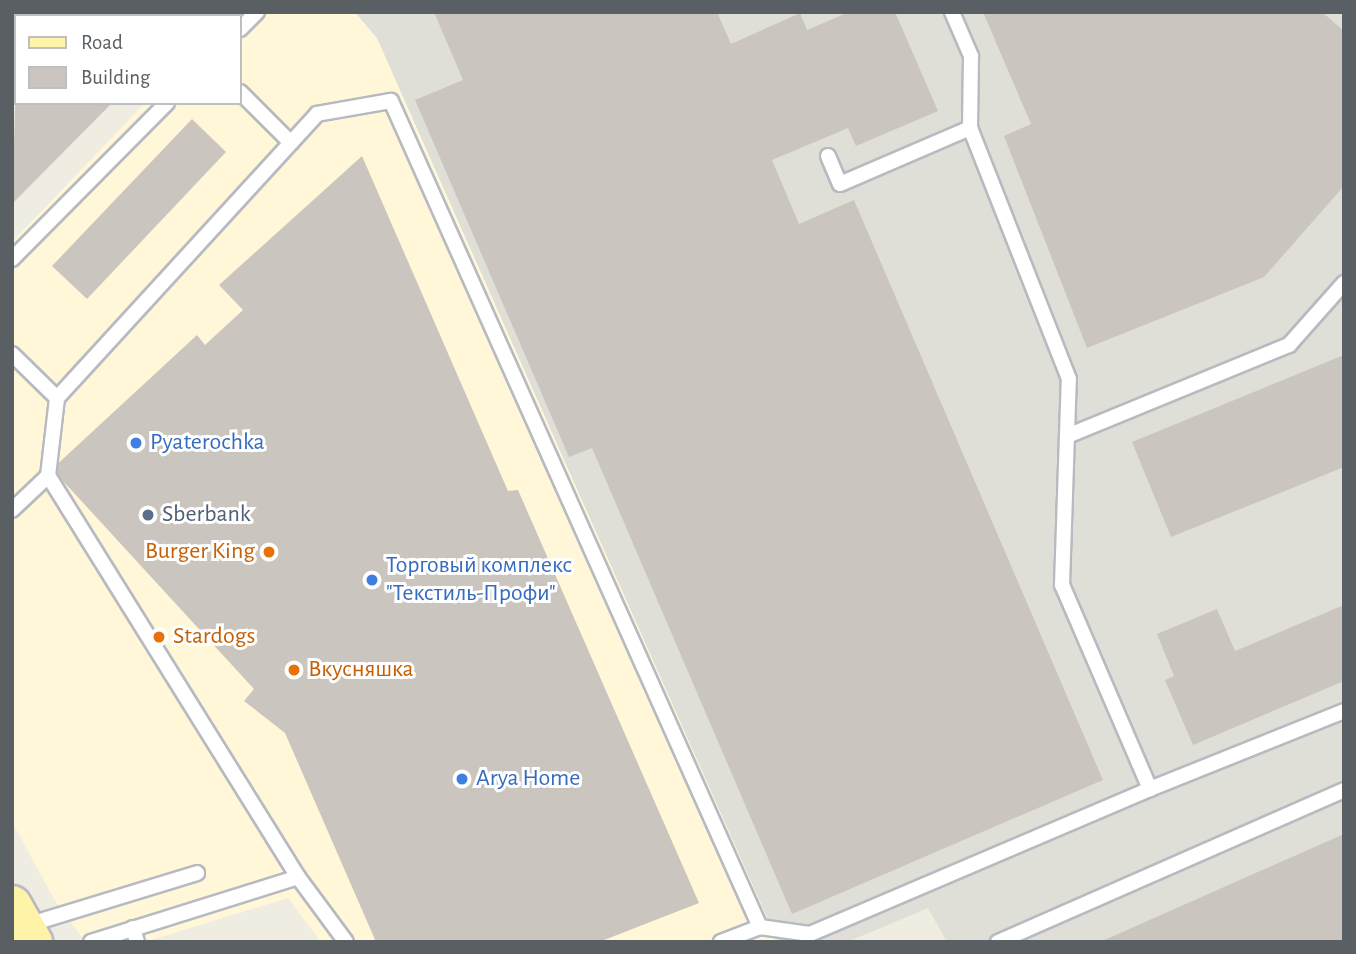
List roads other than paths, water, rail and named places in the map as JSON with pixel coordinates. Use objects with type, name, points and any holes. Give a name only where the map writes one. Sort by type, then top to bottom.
[{"type":"lane","points":[[242,27],[257,12]]},
{"type":"lane","points":[[952,12],[971,56],[970,128],[1069,379],[1062,585],[1150,789]]},
{"type":"lane","points":[[242,94],[291,143]]},
{"type":"lane","points":[[346,942],[298,877],[48,477],[57,398],[317,114],[391,101],[760,927]]},
{"type":"lane","points":[[12,259],[165,105]]},
{"type":"lane","points":[[828,156],[839,184],[970,128]]},
{"type":"lane","points":[[1067,436],[1289,345],[1344,283]]},
{"type":"lane","points":[[12,354],[57,398]]},
{"type":"lane","points":[[12,510],[48,477]]},
{"type":"lane","points":[[721,942],[760,927],[810,934],[1150,789],[1344,710]]},
{"type":"lane","points":[[998,942],[1344,790]]},
{"type":"lane","points":[[23,924],[197,873]]},
{"type":"lane","points":[[91,942],[135,935],[298,877]]},
{"type":"place","name":"Pyaterochka","points":[[136,443]]},
{"type":"place","name":"Sberbank","points":[[148,515]]},
{"type":"place","name":"Burger King","points":[[269,552]]},
{"type":"place","name":"Торговый комплекс \"Текстиль-Профи\"","points":[[372,580]]},
{"type":"place","name":"Stardogs","points":[[159,637]]},
{"type":"place","name":"Вкусняшка","points":[[294,670]]},
{"type":"place","name":"Arya Home","points":[[462,779]]}]
